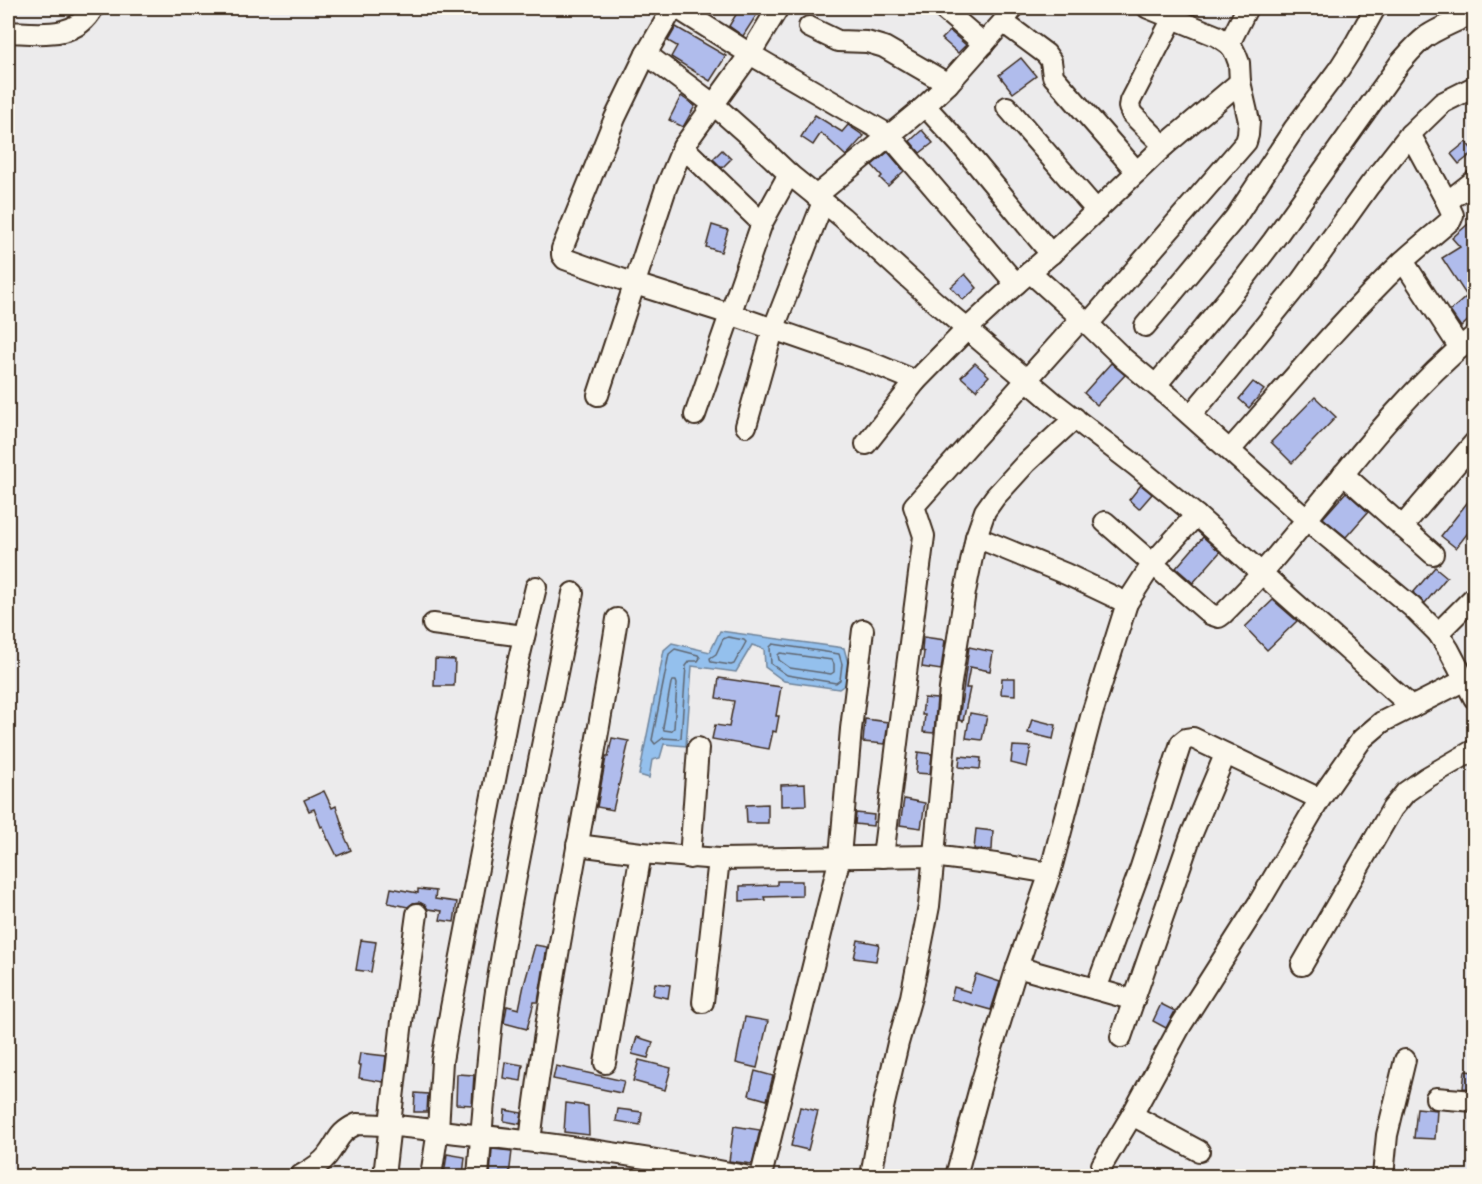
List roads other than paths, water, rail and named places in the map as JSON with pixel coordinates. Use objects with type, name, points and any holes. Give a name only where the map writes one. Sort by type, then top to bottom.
[{"type":"street","points":[[8,32],[44,33],[71,29],[83,22],[93,8]]},
{"type":"street","points":[[916,381],[877,365],[730,314],[572,262],[562,255],[562,249],[615,118],[646,54],[675,8],[889,135],[1023,278],[1084,322],[1306,519],[1412,607],[1438,633],[1474,698]]},
{"type":"street","points":[[597,395],[666,188],[683,147],[750,54],[778,8]]},
{"type":"street","points":[[942,8],[984,44]]},
{"type":"street","points":[[883,857],[924,536],[914,506],[1026,380],[1084,322],[1246,142],[1249,122],[1240,82],[1239,63],[1229,44],[1217,36],[1148,8]]},
{"type":"street","points":[[1229,44],[1247,8]]},
{"type":"street","points":[[1145,326],[1235,218],[1294,129],[1339,69],[1375,8]]},
{"type":"street","points":[[1156,386],[1273,242],[1400,63],[1426,37],[1474,13]]},
{"type":"street","points":[[746,426],[774,330],[819,199],[948,84],[1008,15],[1046,54],[1051,61],[1053,76],[1137,172]]},
{"type":"street","points":[[1164,146],[1132,114],[1129,105],[1173,18]]},
{"type":"street","points":[[808,27],[837,41],[867,42],[884,47],[948,84]]},
{"type":"street","points":[[646,54],[713,104],[789,174],[842,217],[935,302],[1026,380],[1196,515],[1412,707]]},
{"type":"street","points":[[866,444],[916,381],[967,329],[1052,254],[1164,146],[1240,82]]},
{"type":"street","points":[[1191,415],[1301,281],[1369,186],[1410,134],[1442,103],[1474,87]]},
{"type":"street","points":[[925,106],[960,144],[1052,254]]},
{"type":"street","points":[[1007,107],[1097,212]]},
{"type":"street","points":[[1230,450],[1316,353],[1403,261],[1451,220],[1453,215],[1447,202],[1410,134]]},
{"type":"street","points":[[683,147],[762,223]]},
{"type":"street","points":[[695,415],[762,223],[789,174]]},
{"type":"street","points":[[1447,202],[1474,181]]},
{"type":"street","points":[[1105,522],[1210,614],[1219,617],[1223,614],[1261,574],[1378,430],[1467,342],[1403,261]]},
{"type":"street","points":[[872,1176],[883,1108],[911,997],[929,906],[950,689],[964,592],[976,537],[985,511],[995,497],[1026,463],[1075,418]]},
{"type":"street","points":[[1402,527],[1474,443]]},
{"type":"street","points":[[1343,474],[1433,554]]},
{"type":"street","points":[[956,1176],[981,1083],[1017,967],[1050,873],[1091,717],[1127,603],[1153,563],[1196,515]]},
{"type":"street","points":[[976,537],[1066,574],[1127,603]]},
{"type":"street","points":[[432,1176],[438,1130],[442,1061],[451,1008],[516,671],[536,587]]},
{"type":"street","points":[[478,1176],[489,1043],[496,991],[573,593]]},
{"type":"street","points":[[1438,633],[1474,600]]},
{"type":"street","points":[[530,1141],[546,1020],[617,619]]},
{"type":"street","points":[[432,624],[524,636]]},
{"type":"street","points":[[761,1176],[840,857],[851,729],[863,630]]},
{"type":"street","points":[[1101,1176],[1102,1165],[1181,1025],[1252,914],[1320,799],[1362,739],[1382,722],[1465,680]]},
{"type":"street","points":[[1096,989],[1140,870],[1181,743],[1193,738],[1320,799]]},
{"type":"street","points":[[690,858],[698,748]]},
{"type":"street","points":[[1302,965],[1392,809],[1406,792],[1426,777],[1474,750]]},
{"type":"street","points":[[1121,1037],[1190,838],[1225,755]]},
{"type":"street","points":[[577,846],[719,860],[933,856],[1050,873]]},
{"type":"street","points":[[605,1063],[641,854]]},
{"type":"street","points":[[703,1002],[719,860]]},
{"type":"street","points":[[384,1176],[417,914]]},
{"type":"street","points":[[1017,967],[1134,1000]]},
{"type":"street","points":[[1383,1176],[1387,1136],[1405,1060]]},
{"type":"street","points":[[1436,1098],[1474,1101]]},
{"type":"street","points":[[1132,1115],[1199,1152]]},
{"type":"street","points":[[300,1176],[318,1165],[339,1136],[357,1124],[438,1130],[530,1141],[675,1162],[745,1176]]},
{"type":"street","points":[[327,1155],[327,1176]]},
{"type":"water","points":[[720,631],[844,648],[848,663],[846,684],[839,689],[784,681],[765,667],[764,649],[752,645],[736,672],[692,666],[686,746],[664,744],[660,758],[652,760],[649,778],[639,775],[664,650],[672,643],[710,652]]}]
